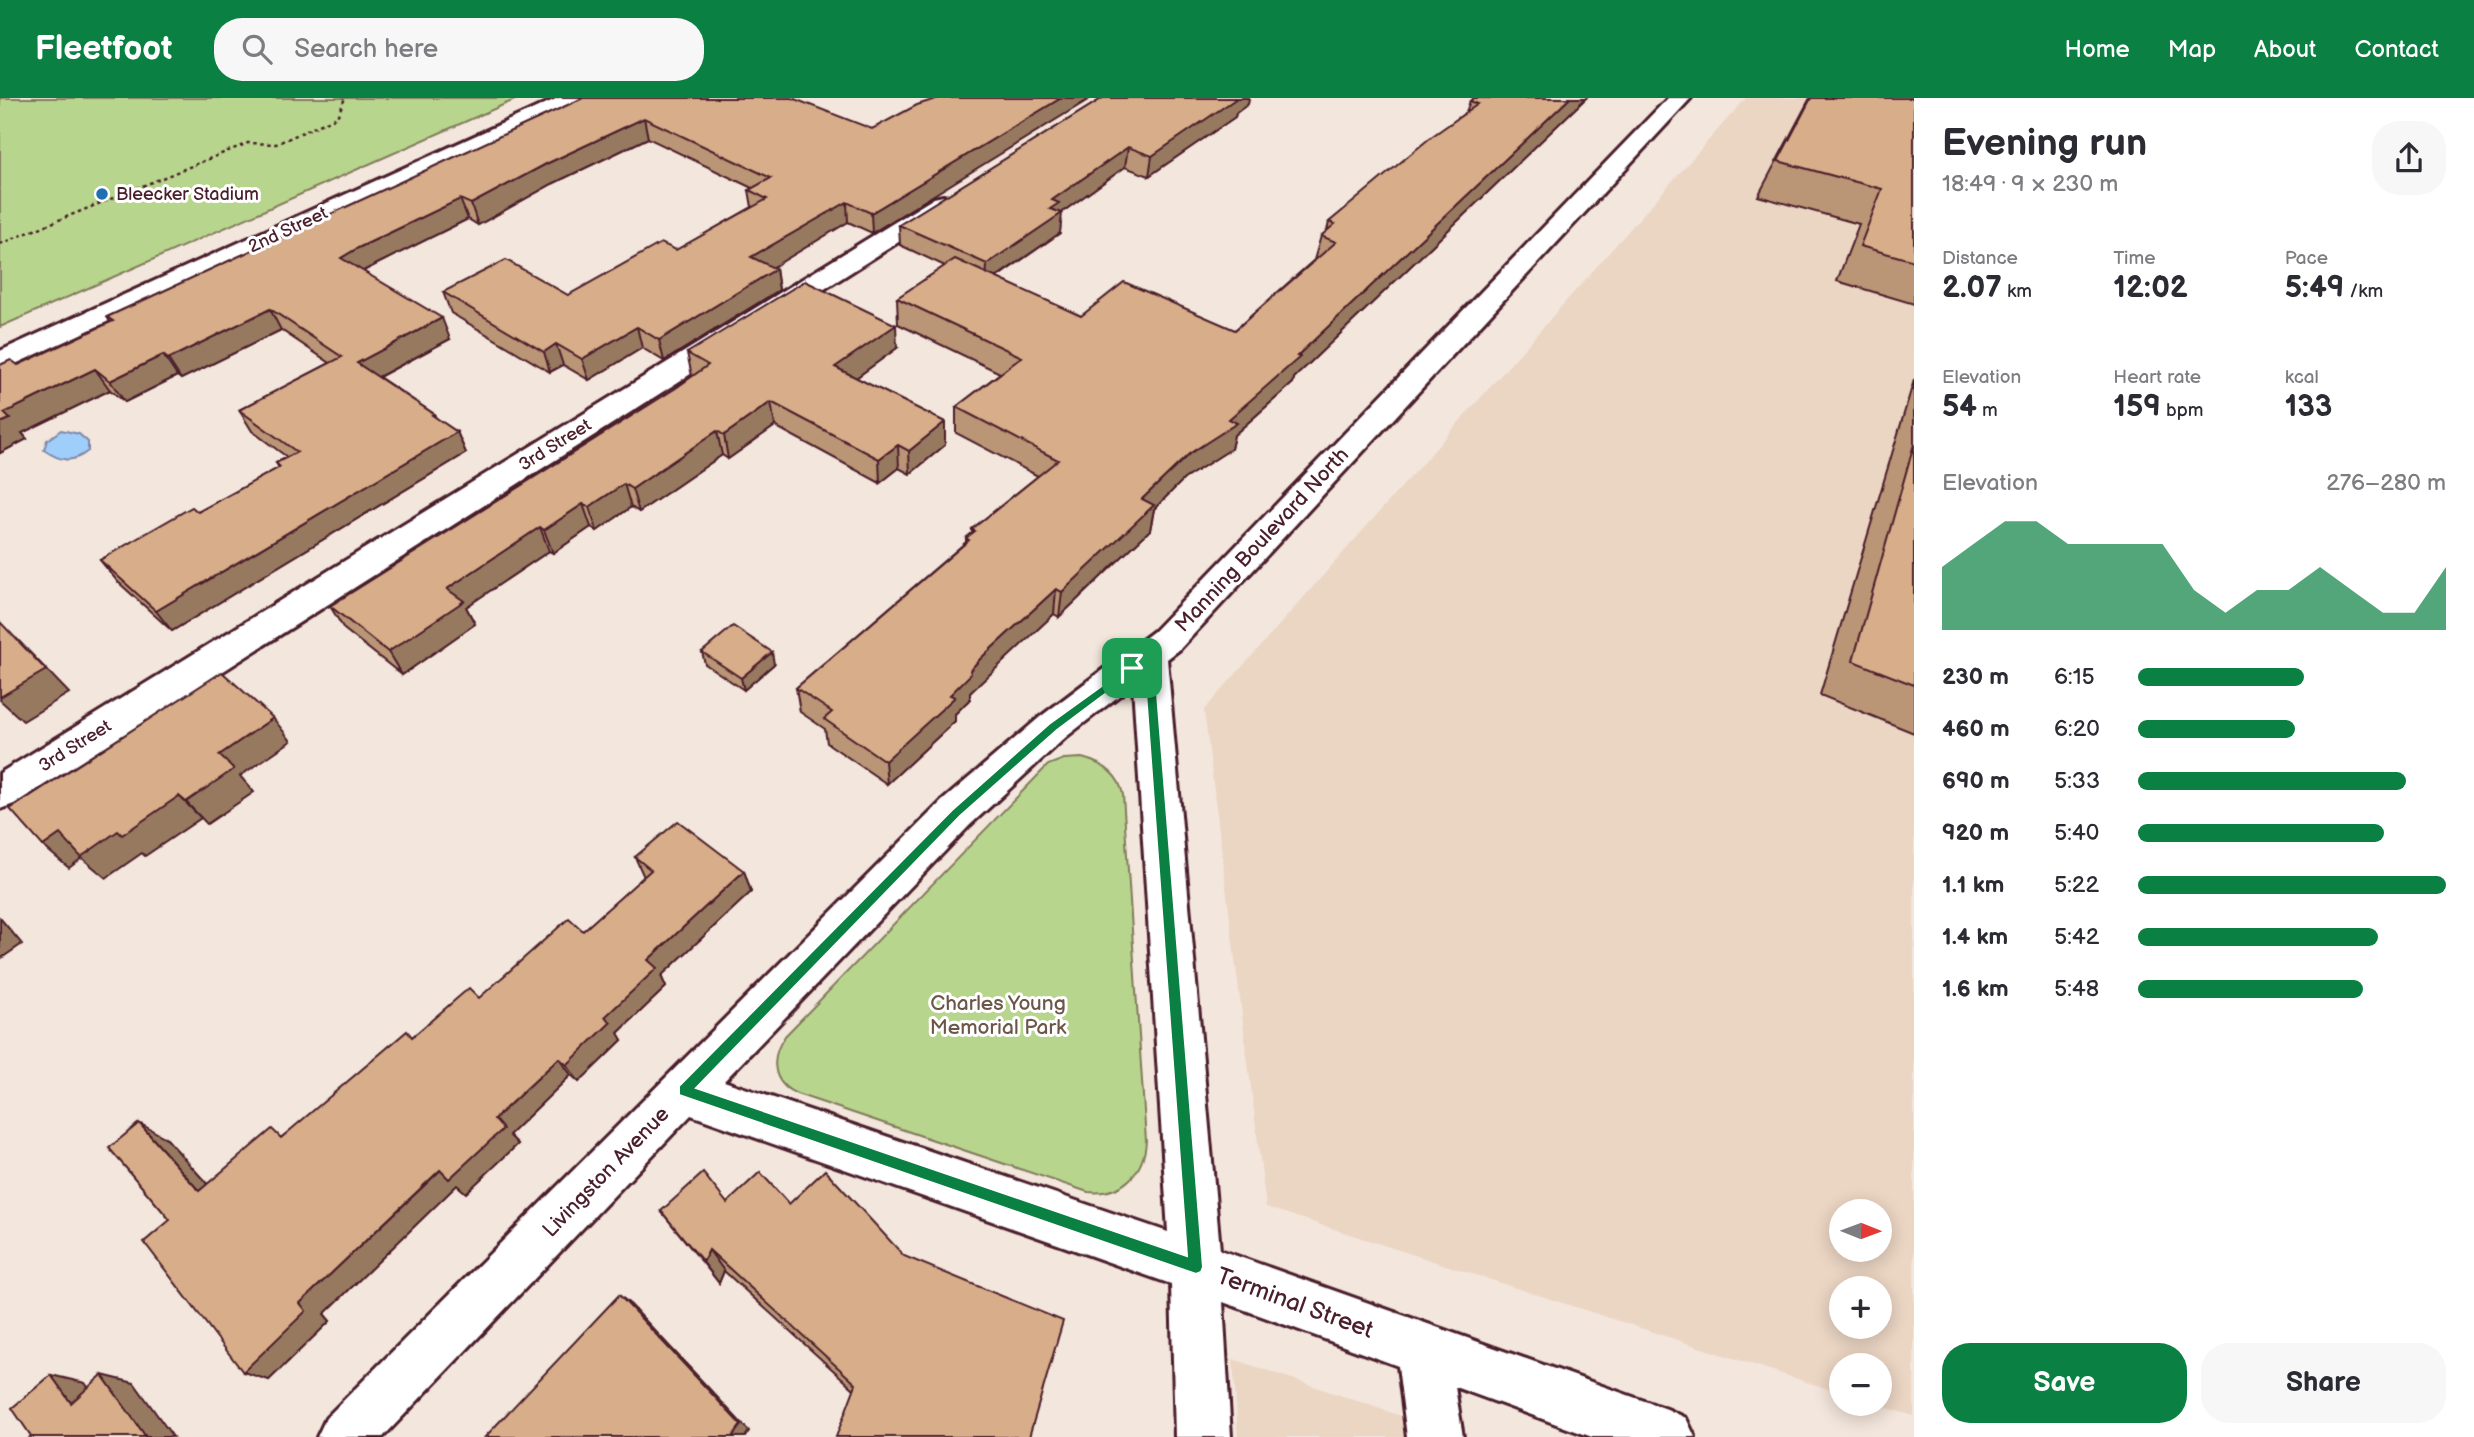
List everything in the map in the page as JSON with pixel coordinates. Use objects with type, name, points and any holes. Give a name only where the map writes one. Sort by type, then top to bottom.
[{"type":"street","name":"2nd Street","points":[[0,362],[576,98]]},
{"type":"street","name":"Manning Boulevard North","points":[[1149,656],[1181,626],[1680,98]]},
{"type":"street","name":"3rd Street","points":[[0,793],[970,186]]},
{"type":"street","name":"Livingston Avenue","points":[[345,1437],[956,813],[1053,727],[1149,656]]},
{"type":"street","points":[[1149,656],[1196,1267],[1203,1437]]},
{"type":"street","name":"Terminal Street","points":[[684,1090],[1196,1267],[1667,1437]]},
{"type":"street","points":[[1422,1348],[1435,1437]]},
{"type":"path","points":[[0,244],[248,143],[276,144],[337,117],[345,98]]},
{"type":"shaded area","points":[[1746,98],[1914,98],[1914,1416],[1892,1409],[1892,1353],[1829,1353],[1829,1389],[1266,1207],[1204,710]]},
{"type":"shaded area","points":[[1233,1359],[1463,1437],[1238,1437]]},
{"type":"green space","name":"Bleecker Stadium","points":[[0,98],[519,98],[0,327]]},
{"type":"green space","name":"Charles Young Memorial Park","points":[[1082,758],[1096,763],[1114,775],[1123,795],[1146,1141],[1141,1163],[1129,1180],[1111,1190],[1088,1192],[788,1089],[778,1076],[775,1061],[785,1036],[1048,765],[1064,759]]},
{"type":"water","points":[[61,430],[79,434],[88,442],[88,451],[77,458],[66,460],[44,450],[47,440]]},
{"type":"building","points":[[583,98],[792,98],[872,129],[917,105],[939,98],[1061,98],[871,213],[847,202],[751,257],[776,269],[659,340],[637,327],[582,359],[556,344],[544,352],[443,292],[506,260],[568,295],[661,243],[676,250],[767,199],[749,190],[771,178],[644,118],[546,164],[471,204],[460,199],[358,248],[341,258],[442,318],[357,363],[457,432],[156,611],[100,560],[192,507],[198,512],[280,467],[276,463],[297,452],[239,410],[342,357],[270,309],[168,359],[163,355],[110,381],[95,369],[4,413],[10,419],[0,423],[0,365],[11,360],[18,365],[113,321],[107,317]]},
{"type":"building","points":[[1103,98],[1237,98],[1152,156],[1128,147],[1052,200],[1059,203],[1050,209],[1062,213],[987,264],[899,225]]},
{"type":"building","points":[[1474,98],[1570,98],[1297,356],[1300,357],[1229,419],[1237,423],[1189,454],[1142,499],[1154,505],[1062,592],[1056,589],[981,658],[970,670],[971,674],[950,695],[955,697],[885,761],[824,719],[832,712],[796,688],[969,540],[966,538],[975,531],[972,529],[1058,460],[956,407],[1022,357],[897,298],[955,259],[1081,316],[1124,282],[1235,330],[1336,242],[1321,236],[1335,224],[1329,222],[1431,137],[1478,104],[1470,101]]},
{"type":"building","points":[[1811,98],[1914,98],[1914,261],[1860,246],[1882,189],[1778,161]]},
{"type":"building","points":[[805,281],[896,325],[835,367],[945,422],[909,451],[898,445],[879,459],[771,402],[724,435],[717,431],[632,489],[624,484],[589,507],[583,504],[544,530],[540,527],[447,589],[464,601],[388,652],[330,606],[676,388],[708,365],[687,353]]},
{"type":"building","points":[[1914,444],[1914,685],[1853,661]]},
{"type":"building","points":[[0,622],[46,670],[0,697]]},
{"type":"building","points":[[733,626],[772,652],[741,678],[702,652]]},
{"type":"building","points":[[222,672],[273,718],[219,755],[234,769],[186,802],[179,796],[122,835],[118,831],[81,857],[60,834],[43,846],[10,809]]},
{"type":"building","points":[[678,821],[744,871],[648,960],[657,968],[605,1017],[611,1022],[567,1065],[559,1058],[494,1119],[503,1129],[449,1179],[440,1170],[300,1303],[306,1311],[243,1372],[144,1242],[170,1220],[109,1148],[139,1123],[199,1191],[272,1129],[281,1138],[407,1031],[412,1037],[469,988],[479,998],[569,918],[583,931],[651,870],[635,857]]},
{"type":"building","points":[[825,1170],[904,1256],[1063,1321],[1029,1437],[836,1437],[856,1384],[709,1250],[703,1262],[661,1211],[703,1173],[727,1203],[760,1172],[789,1204]]},
{"type":"building","points":[[619,1295],[741,1425],[732,1437],[485,1437]]},
{"type":"building","points":[[51,1375],[71,1403],[102,1375],[146,1437],[30,1437],[12,1408]]},
{"type":"place","name":"Bleecker Stadium","points":[[102,194]]},
{"type":"route","points":[[1149,656],[1196,1267],[684,1090],[956,813],[1053,727],[1132,668],[1149,656]]}]
